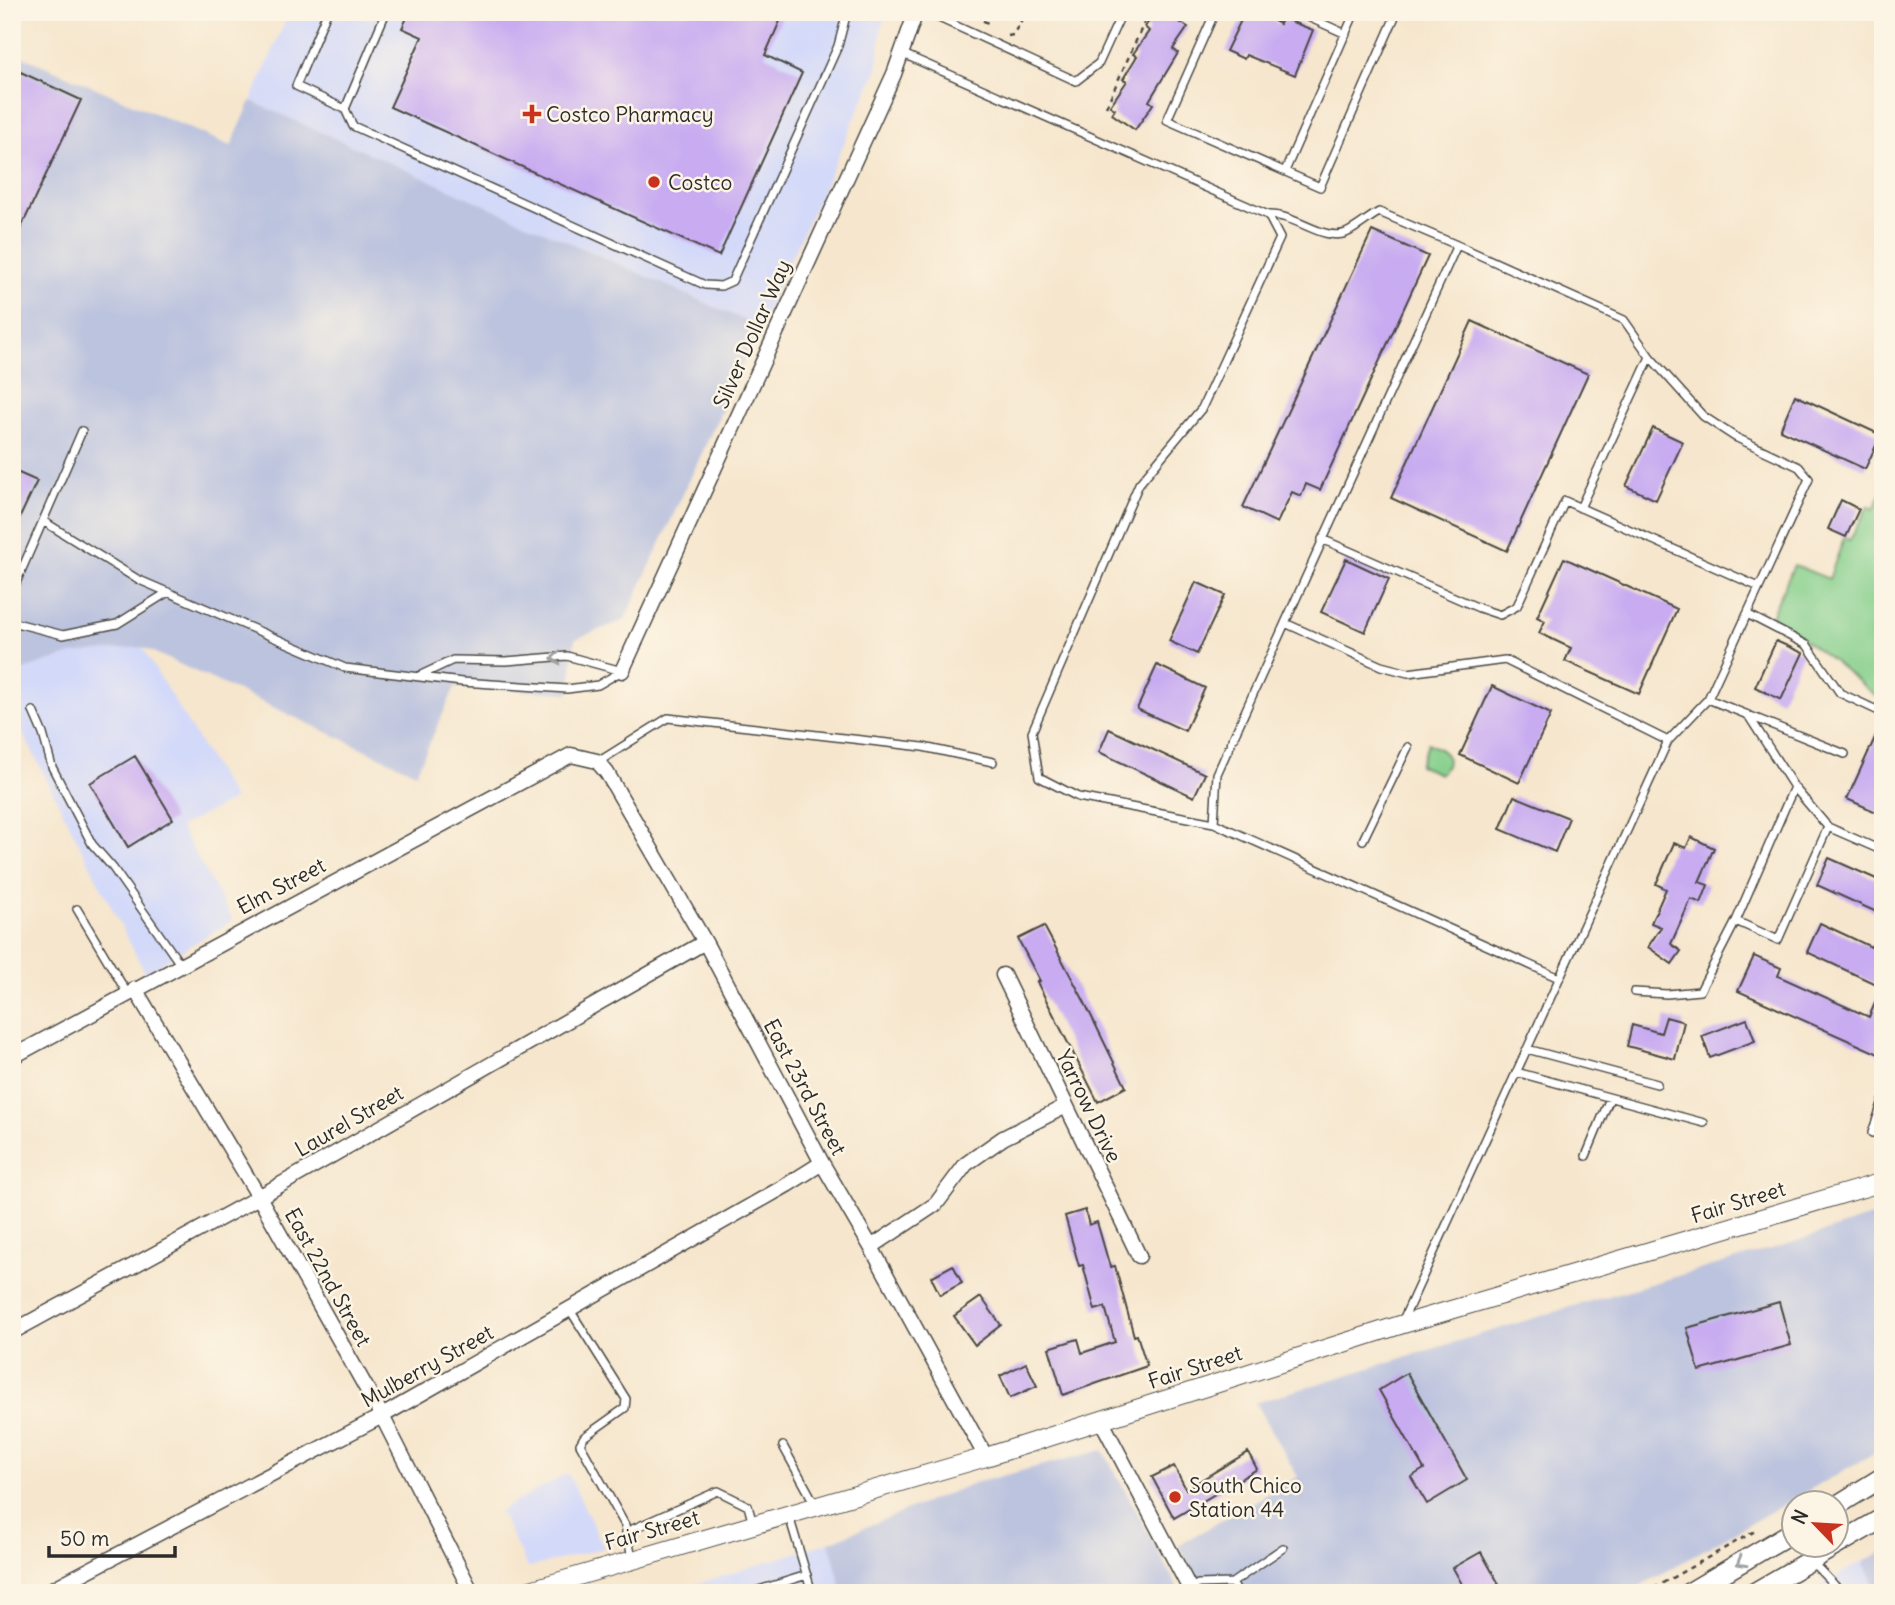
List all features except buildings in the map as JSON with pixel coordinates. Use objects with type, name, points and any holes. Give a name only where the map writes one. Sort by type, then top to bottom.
[{"type":"main road","points":[[1850,1498],[1883,1478]]},
{"type":"main road","points":[[1754,1593],[1883,1518]]},
{"type":"main road","points":[[1689,1593],[1780,1539]]},
{"type":"street","name":"Silver Dollar Way","points":[[622,671],[878,110],[916,12]]},
{"type":"street","name":"Elm Street","points":[[12,1057],[571,755],[598,762]]},
{"type":"street","name":"East 23rd Street","points":[[598,762],[607,773],[705,942],[822,1163],[986,1457]]},
{"type":"street","name":"Laurel Street","points":[[12,1332],[259,1197],[705,942]]},
{"type":"street","name":"Yarrow Drive","points":[[1003,975],[1139,1256]]},
{"type":"street","name":"East 22nd Street","points":[[131,991],[259,1197],[382,1416],[472,1593]]},
{"type":"street","points":[[871,1247],[936,1204],[966,1164],[1003,1138],[1066,1107]]},
{"type":"street","name":"Mulberry Street","points":[[45,1593],[382,1416],[822,1163]]},
{"type":"street","name":"Fair Street","points":[[528,1592],[986,1457],[1400,1325],[1883,1182]]},
{"type":"street","points":[[1101,1420],[1191,1591]]},
{"type":"lane","points":[[327,12],[296,86],[345,109],[353,126],[705,285],[721,286],[732,281],[838,46],[847,12]]},
{"type":"lane","points":[[345,109],[386,12]]},
{"type":"lane","points":[[926,12],[1076,81],[1100,63],[1120,17]]},
{"type":"lane","points":[[1214,12],[1167,120],[1320,187],[1397,12]]},
{"type":"lane","points":[[1297,12],[1346,34]]},
{"type":"lane","points":[[1285,171],[1355,12]]},
{"type":"lane","points":[[901,53],[1268,215],[1282,215],[1331,236],[1345,233],[1379,212],[1457,244],[1624,320],[1650,357],[1703,416],[1735,437],[1799,467],[1810,479],[1707,699],[1668,741],[1400,1325]]},
{"type":"lane","points":[[1268,215],[1280,238],[1202,408],[1139,484],[1032,732],[1038,778],[1078,797],[1214,823],[1559,978]]},
{"type":"lane","points":[[1214,823],[1217,774],[1457,244]]},
{"type":"lane","points":[[1580,508],[1650,357]]},
{"type":"lane","points":[[12,592],[82,431]]},
{"type":"lane","points":[[1322,539],[1500,615],[1517,606],[1565,502],[1759,587]]},
{"type":"lane","points":[[43,521],[137,579],[345,668],[462,682],[567,689],[598,685],[622,671]]},
{"type":"lane","points":[[12,622],[63,635],[117,624],[168,592]]},
{"type":"lane","points":[[1747,614],[1807,645],[1840,693],[1883,713]]},
{"type":"lane","points":[[1285,623],[1381,666],[1408,673],[1505,660],[1668,741]]},
{"type":"lane","points":[[419,676],[453,660],[506,661],[567,656],[622,671]]},
{"type":"lane","points":[[1707,699],[1844,754]]},
{"type":"lane","points":[[33,711],[52,767],[92,844],[113,869],[180,964]]},
{"type":"lane","points":[[1748,715],[1794,788],[1828,827],[1883,851]]},
{"type":"lane","points":[[598,762],[668,718],[923,747],[993,762]]},
{"type":"lane","points":[[1363,840],[1408,747]]},
{"type":"lane","points":[[1634,992],[1667,994],[1700,991],[1736,921],[1794,788]]},
{"type":"lane","points":[[1736,921],[1778,940],[1828,827]]},
{"type":"lane","points":[[77,909],[131,991]]},
{"type":"lane","points":[[1527,1049],[1657,1084]]},
{"type":"lane","points":[[1516,1072],[1704,1123]]},
{"type":"lane","points":[[1586,1156],[1610,1098]]},
{"type":"lane","points":[[1883,1101],[1872,1133],[1883,1129]]},
{"type":"lane","points":[[570,1309],[626,1399],[625,1409],[583,1437],[580,1444],[625,1525],[632,1560]]},
{"type":"lane","points":[[783,1446],[816,1506]]},
{"type":"lane","points":[[626,1532],[718,1492],[748,1506],[753,1525]]},
{"type":"lane","points":[[788,1514],[812,1593]]},
{"type":"lane","points":[[1191,1591],[1198,1584],[1232,1583],[1283,1548]]},
{"type":"lane","points":[[1810,1561],[1842,1593]]},
{"type":"lane","points":[[749,1593],[807,1575]]},
{"type":"lane","points":[[1232,1583],[1238,1593]]},
{"type":"path","points":[[965,12],[990,24]]},
{"type":"path","points":[[1003,37],[1013,35],[1026,12]]},
{"type":"path","points":[[1106,107],[1149,12]]},
{"type":"path","points":[[1645,1593],[1760,1528]]},
{"type":"path","points":[[690,1588],[691,1593]]},
{"type":"shaded area","points":[[289,12],[888,12],[881,29],[878,68],[760,327],[251,101]]},
{"type":"shaded area","points":[[12,52],[231,146],[251,101],[760,327],[625,620],[575,639],[570,693],[455,687],[416,773],[142,647],[72,654],[12,674]]},
{"type":"shaded area","points":[[142,647],[234,800],[180,827],[233,920],[145,973],[12,712],[12,674],[72,654]]},
{"type":"shaded area","points":[[1883,1213],[1883,1448],[1809,1490],[1780,1490],[1780,1507],[1628,1593],[1205,1593],[1178,1545],[1298,1477],[1255,1403],[1785,1245]]},
{"type":"shaded area","points":[[1103,1450],[1181,1593],[843,1593],[829,1542],[974,1483]]},
{"type":"shaded area","points":[[568,1473],[604,1548],[528,1568],[499,1511]]},
{"type":"shaded area","points":[[829,1542],[843,1593],[669,1593]]},
{"type":"shaded area","points":[[1883,1552],[1883,1593],[1877,1593],[1863,1561]]},
{"type":"shaded area","points":[[1863,1561],[1877,1593],[1808,1593]]},
{"type":"green space","points":[[1883,490],[1883,702],[1832,660],[1771,616],[1794,565],[1829,579],[1844,538],[1850,540],[1868,506],[1874,509]]},
{"type":"green space","points":[[1428,743],[1443,752],[1448,759],[1445,769],[1439,774],[1419,765]]},
{"type":"place","name":"Costco Pharmacy","points":[[532,114]]},
{"type":"place","name":"Costco","points":[[654,182]]},
{"type":"place","name":"South Chico Station 44","points":[[1175,1497]]}]
